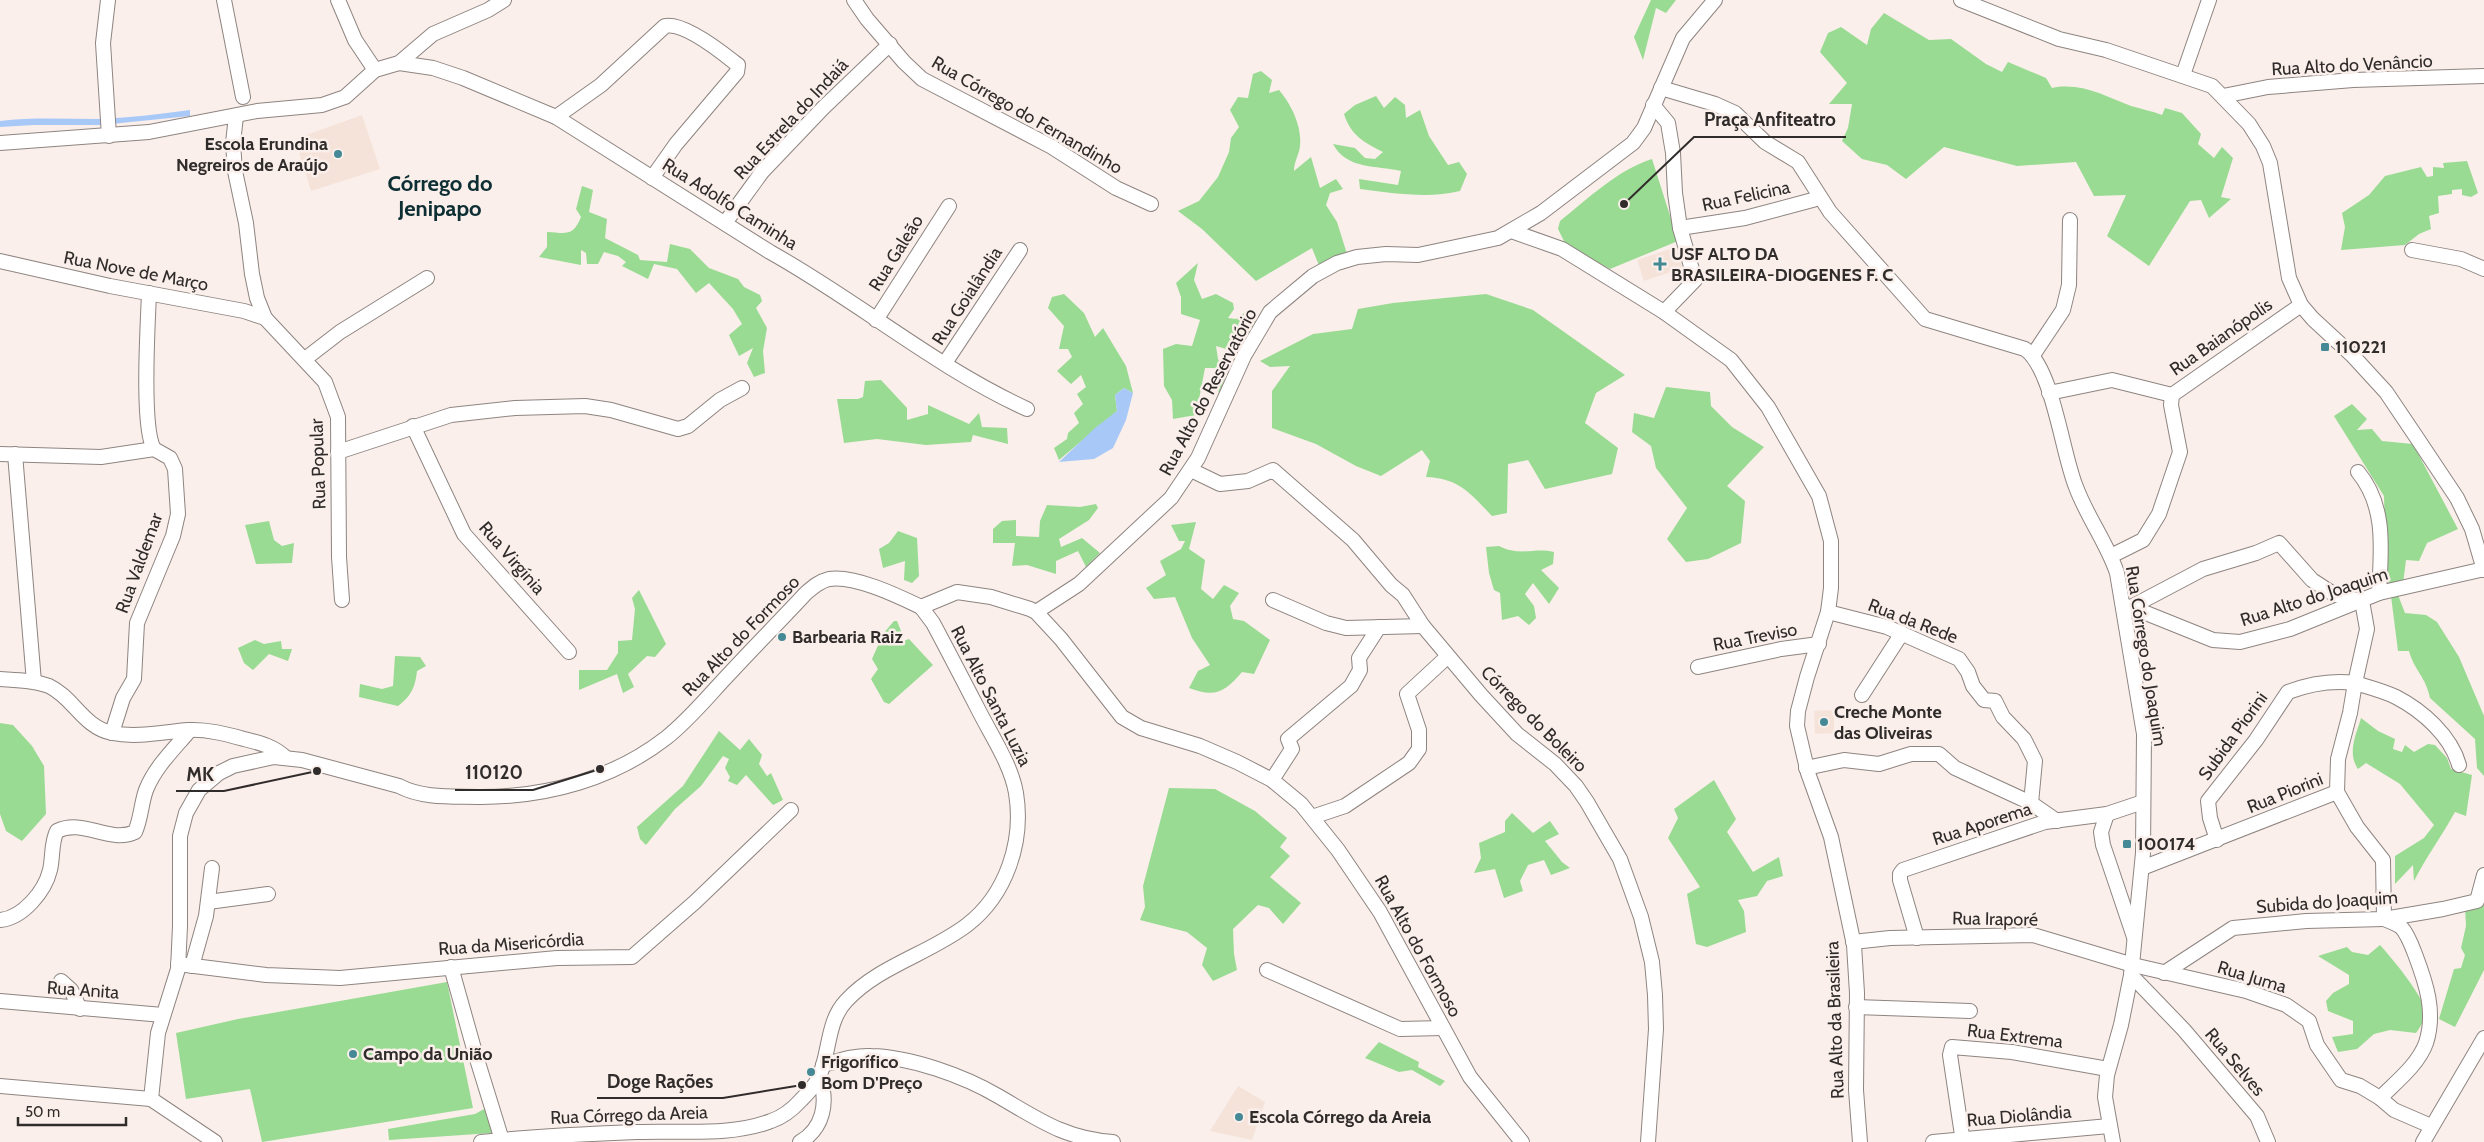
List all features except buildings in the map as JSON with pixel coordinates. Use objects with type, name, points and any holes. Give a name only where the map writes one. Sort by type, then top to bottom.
[{"type":"street","points":[[108,0],[103,43],[109,136]]},
{"type":"street","points":[[224,0],[243,97]]},
{"type":"street","points":[[338,0],[355,40],[375,70]]},
{"type":"street","points":[[0,143],[149,132],[274,109],[322,105],[344,97],[375,70],[399,63],[433,34],[488,10],[504,0]]},
{"type":"street","name":"Rua Córrego do Fernandinho","points":[[854,0],[867,19],[904,62],[922,79],[1052,147],[1116,188],[1151,204]]},
{"type":"street","name":"Rua Alto do Reservatório","points":[[1036,612],[1079,584],[1097,569],[1171,498],[1191,470],[1253,339],[1270,312],[1314,276],[1337,264],[1357,258],[1386,254],[1418,256],[1498,238],[1541,213],[1633,143],[1644,128],[1683,38],[1715,0]]},
{"type":"street","points":[[1961,0],[2059,39],[2106,50],[2212,86],[2249,124],[2263,146],[2270,163],[2289,278],[2301,305],[2313,319],[2352,355],[2386,392],[2457,498],[2482,551],[2484,569]]},
{"type":"street","points":[[2183,75],[2209,0]]},
{"type":"street","points":[[556,118],[601,85],[665,26],[673,25],[686,30],[738,65],[735,76],[676,144],[652,178]]},
{"type":"street","name":"Rua Estrela do Indaiá","points":[[725,223],[762,172],[823,108],[890,44]]},
{"type":"street","name":"Rua Adolfo Caminha","points":[[399,63],[432,68],[463,78],[556,118],[804,271],[876,320],[989,392],[1027,409]]},
{"type":"street","name":"Rua Alto do Venâncio","points":[[2223,96],[2268,87],[2352,80],[2484,76]]},
{"type":"street","points":[[1661,88],[1715,104],[1735,113],[1765,142],[1798,162],[1830,212],[1925,318],[2025,349],[2033,355],[2063,310],[2069,285],[2070,220]]},
{"type":"street","points":[[1653,105],[1668,123],[1673,153],[1675,193],[1680,228],[1695,280],[1664,312]]},
{"type":"street","name":"Rua Popular","points":[[236,116],[233,143],[234,171],[246,223],[257,298],[265,318],[325,382],[338,417],[339,557],[342,600]]},
{"type":"street","name":"Rua Felicina","points":[[1680,228],[1745,218],[1820,198]]},
{"type":"street","name":"Rua Galeão","points":[[876,320],[949,206]]},
{"type":"street","name":"Rua Alto da Brasileira","points":[[1511,231],[1562,249],[1664,312],[1731,360],[1749,380],[1768,407],[1816,488],[1831,541],[1831,588],[1828,612],[1798,711],[1797,726],[1806,768],[1831,837],[1854,942],[1856,1090],[1860,1142]]},
{"type":"street","name":"Rua Goialândia","points":[[945,363],[1020,250]]},
{"type":"street","points":[[2412,250],[2461,259],[2484,269]]},
{"type":"street","name":"Rua Nove de Março","points":[[0,261],[244,311],[265,318]]},
{"type":"street","points":[[305,359],[340,332],[427,278]]},
{"type":"street","points":[[0,454],[100,457],[154,449],[150,439],[148,421],[146,344],[149,292]]},
{"type":"street","name":"Rua Baianópolis","points":[[2111,556],[2143,540],[2159,514],[2180,452],[2171,405],[2172,395],[2301,305]]},
{"type":"street","name":"Rua Córrego do Joaquim","points":[[2033,355],[2049,393],[2075,487],[2111,556],[2127,606],[2144,734],[2142,868],[2136,943],[2121,1025],[2108,1068],[2105,1097],[2113,1142]]},
{"type":"street","points":[[2049,393],[2112,380],[2172,395]]},
{"type":"street","points":[[338,452],[451,415],[515,408],[584,406],[611,410],[678,429],[688,426],[720,400],[742,388]]},
{"type":"street","name":"Rua Virgínia","points":[[413,426],[464,534],[569,652]]},
{"type":"street","name":"Rua Valdemar","points":[[112,733],[123,698],[134,679],[137,623],[173,536],[178,514],[175,469],[170,458],[154,449]]},
{"type":"street","points":[[15,454],[34,682]]},
{"type":"street","name":"Córrego do Boleiro","points":[[1191,470],[1220,484],[1248,481],[1274,470],[1296,492],[1336,522],[1353,540],[1391,585],[1403,595],[1423,626],[1447,657],[1517,734],[1555,764],[1576,786],[1587,802],[1620,859],[1641,917],[1652,962],[1656,1029],[1648,1142]]},
{"type":"street","points":[[2358,472],[2373,492],[2378,508],[2382,538],[2379,593]]},
{"type":"street","points":[[2127,606],[2203,569],[2256,553],[2279,543],[2312,580],[2334,595],[2362,601],[2367,629],[2350,713],[2338,759],[2337,792]]},
{"type":"street","name":"Rua Alto do Joaquim","points":[[2127,606],[2213,640],[2240,642],[2290,629],[2379,593],[2484,569]]},
{"type":"street","name":"Rua Alto do Formoso","points":[[286,758],[302,760],[399,786],[407,790],[432,795],[517,796],[557,790],[606,772],[666,738],[708,698],[806,592],[820,583],[830,579],[864,584],[921,607],[958,592],[991,597],[1036,612],[1070,650],[1122,717],[1141,728],[1220,755],[1272,780],[1291,793],[1312,817],[1380,912],[1470,1077],[1522,1142]]},
{"type":"street","points":[[1273,600],[1326,623],[1346,628],[1423,626]]},
{"type":"street","name":"Rua Alto Santa Luzia","points":[[821,1071],[826,1048],[842,1005],[878,976],[955,934],[978,916],[999,889],[1007,872],[1014,848],[1017,810],[1012,779],[948,651],[921,607]]},
{"type":"street","name":"Rua da Rede","points":[[1828,612],[1887,627],[1959,659],[1968,672],[1973,686],[1984,700],[1995,701],[2003,717],[2024,739],[2035,761],[2031,803]]},
{"type":"street","points":[[1272,780],[1292,749],[1288,738],[1351,686],[1360,670],[1359,658],[1379,627]]},
{"type":"street","points":[[1862,695],[1902,633]]},
{"type":"street","name":"Rua Treviso","points":[[1698,666],[1780,649],[1819,644]]},
{"type":"street","points":[[1312,817],[1345,806],[1409,763],[1419,749],[1419,730],[1407,694],[1447,657]]},
{"type":"street","points":[[0,679],[34,682],[56,691],[91,725],[112,733],[142,734],[190,730],[221,733],[262,743],[286,758]]},
{"type":"street","points":[[2355,682],[2396,697],[2429,721],[2445,736],[2456,754],[2459,765]]},
{"type":"street","name":"Subida Piorini","points":[[2217,840],[2210,818],[2208,801],[2256,740],[2288,692],[2324,683],[2355,682]]},
{"type":"street","points":[[0,920],[21,912],[39,891],[50,872],[56,831],[79,826],[118,834],[135,832],[142,802],[154,775],[190,730]]},
{"type":"street","points":[[1806,768],[1844,760],[1879,764],[1911,754],[1939,754],[1955,768],[1975,779],[2031,803],[2057,821]]},
{"type":"street","points":[[185,965],[180,926],[180,836],[182,822],[192,801],[206,783],[219,773],[233,766],[260,758],[286,758]]},
{"type":"street","name":"Rua Piorini","points":[[2142,868],[2337,792],[2357,826],[2384,860],[2384,919]]},
{"type":"street","name":"Rua Aporema","points":[[1916,938],[1900,880],[1900,874],[1904,870],[2045,822],[2107,814],[2143,802]]},
{"type":"street","name":"Rua da Misericórdia","points":[[185,965],[266,975],[340,978],[557,958],[632,957],[791,810]]},
{"type":"street","points":[[2107,814],[2101,832],[2103,845],[2136,943]]},
{"type":"street","points":[[151,1099],[158,1033],[163,1014],[174,985],[185,965],[206,916],[212,868]]},
{"type":"street","name":"Subida do Joaquim","points":[[2164,973],[2233,928],[2306,921],[2384,919],[2443,910],[2477,901],[2484,875]]},
{"type":"street","points":[[208,902],[268,894]]},
{"type":"street","points":[[2380,1098],[2410,1069],[2426,1044],[2430,1014],[2426,983],[2412,945],[2401,927],[2384,919]]},
{"type":"street","name":"Rua Iraporé","points":[[1854,942],[1916,938],[2033,935],[2132,970]]},
{"type":"street","points":[[451,967],[502,1140]]},
{"type":"street","points":[[1268,970],[1400,1029],[1443,1028]]},
{"type":"street","name":"Rua Juma","points":[[2132,970],[2164,973],[2246,991],[2286,1005],[2309,1021],[2317,1046],[2341,1080],[2360,1086],[2380,1098],[2394,1110],[2431,1126]]},
{"type":"street","name":"Rua Selves","points":[[2132,970],[2256,1116],[2268,1142]]},
{"type":"street","points":[[60,981],[71,990],[80,1009]]},
{"type":"street","name":"Rua Anita","points":[[0,1001],[80,1009],[163,1014]]},
{"type":"street","points":[[1856,1007],[1970,1011]]},
{"type":"street","points":[[2423,1142],[2484,1038]]},
{"type":"street","name":"Rua Extrema","points":[[1963,1141],[1950,1055],[1952,1047],[2012,1052],[2108,1068]]},
{"type":"street","points":[[800,1142],[813,1133],[821,1121],[824,1098],[821,1071],[870,1055],[889,1057],[921,1065],[970,1082],[1046,1125],[1069,1134],[1114,1142]]},
{"type":"street","name":"Rua Córrego da Areia","points":[[481,1142],[552,1139],[637,1132],[714,1130],[768,1123],[791,1110],[821,1071]]},
{"type":"street","points":[[0,1086],[151,1099],[215,1142]]},
{"type":"street","name":"Rua Diolândia","points":[[1932,1142],[1963,1141],[2109,1126]]},
{"type":"street","points":[[623,1142],[637,1132]]},
{"type":"shaded area","name":"Escola Erundina Negreiros de Araújo","points":[[362,115],[380,169],[311,191],[295,139]]},
{"type":"shaded area","name":"USF ALTO DA BRASILEIRA-DIOGENES F. C","points":[[1676,247],[1683,268],[1644,281],[1637,260]]},
{"type":"shaded area","name":"Creche Monte das Oliveiras","points":[[1834,710],[1834,733],[1815,734],[1814,711]]},
{"type":"shaded area","name":"Escola Córrego da Areia","points":[[1238,1086],[1265,1102],[1252,1140],[1210,1131]]},
{"type":"green space","points":[[1651,0],[1676,0],[1666,13],[1656,8],[1643,60],[1634,37]]},
{"type":"green space","points":[[1884,13],[1929,40],[1951,39],[1986,64],[2002,72],[2008,62],[2046,78],[2052,88],[2083,88],[2131,106],[2162,115],[2165,108],[2182,113],[2201,134],[2198,144],[2214,158],[2222,147],[2233,158],[2221,197],[2231,199],[2209,218],[2201,200],[2190,201],[2149,266],[2107,236],[2126,195],[2094,196],[2076,162],[2017,166],[1944,147],[1906,179],[1887,165],[1862,159],[1842,141],[1848,128],[1852,104],[1829,104],[1847,83],[1820,52],[1828,33],[1841,27],[1867,45],[1871,29]]},
{"type":"green space","points":[[1261,71],[1272,80],[1269,93],[1279,90],[1288,102],[1297,123],[1300,145],[1294,171],[1311,157],[1320,188],[1336,179],[1343,189],[1330,193],[1326,205],[1337,222],[1347,254],[1320,268],[1312,248],[1256,281],[1202,229],[1178,211],[1199,201],[1218,177],[1229,152],[1231,138],[1239,127],[1230,110],[1238,97],[1248,98],[1253,74]]},
{"type":"green space","points":[[1376,96],[1384,108],[1395,97],[1405,105],[1406,118],[1420,110],[1429,136],[1448,165],[1459,162],[1467,174],[1460,191],[1423,195],[1360,189],[1359,179],[1398,185],[1401,171],[1354,162],[1339,152],[1333,144],[1355,148],[1365,158],[1375,159],[1383,152],[1359,138],[1350,128],[1344,114],[1355,105]]},
{"type":"green space","points":[[1652,159],[1678,241],[1610,269],[1567,247],[1558,229],[1560,221],[1615,178],[1627,170]]},
{"type":"green space","points":[[2467,161],[2478,193],[2471,197],[2462,195],[2462,189],[2452,190],[2452,194],[2438,196],[2439,213],[2429,216],[2431,229],[2419,234],[2405,245],[2341,250],[2345,227],[2342,213],[2369,195],[2385,176],[2421,167],[2427,177],[2433,176],[2433,167],[2444,168],[2443,163]]},
{"type":"green space","points":[[582,186],[593,190],[589,212],[607,219],[605,238],[638,255],[640,260],[667,262],[670,244],[690,249],[709,268],[738,279],[744,287],[760,295],[762,301],[756,308],[767,328],[763,351],[765,373],[754,377],[747,363],[753,348],[739,356],[729,335],[742,324],[733,309],[709,283],[696,293],[677,269],[654,264],[648,279],[622,266],[626,262],[618,256],[604,252],[598,264],[587,264],[586,253],[581,250],[581,265],[539,257],[547,247],[547,232],[568,232],[575,228],[581,217],[576,209]]},
{"type":"green space","points":[[1198,263],[1194,280],[1202,299],[1216,294],[1233,303],[1234,309],[1228,318],[1236,319],[1247,311],[1255,322],[1240,353],[1216,346],[1218,359],[1226,374],[1219,395],[1215,368],[1205,368],[1196,415],[1173,419],[1172,400],[1164,386],[1163,349],[1176,344],[1192,346],[1200,320],[1181,314],[1181,297],[1176,283]]},
{"type":"green space","points":[[1064,294],[1084,313],[1095,337],[1103,328],[1126,366],[1133,393],[1124,388],[1115,395],[1117,411],[1059,460],[1054,448],[1067,439],[1068,433],[1079,423],[1074,413],[1083,404],[1077,394],[1086,387],[1081,375],[1071,384],[1057,371],[1072,357],[1068,349],[1059,349],[1064,326],[1048,308],[1052,297]]},
{"type":"green space","points":[[1486,294],[1533,310],[1625,375],[1596,393],[1585,423],[1618,448],[1612,474],[1545,489],[1528,460],[1508,464],[1507,513],[1492,516],[1471,494],[1456,484],[1447,480],[1426,477],[1430,461],[1422,450],[1381,476],[1356,466],[1316,444],[1272,428],[1272,391],[1290,366],[1270,367],[1260,361],[1313,334],[1352,329],[1358,309],[1393,303]]},
{"type":"green space","points":[[881,380],[907,408],[907,420],[928,414],[928,405],[969,424],[979,413],[982,427],[1007,428],[1008,444],[973,435],[971,442],[926,445],[877,439],[844,443],[837,399],[858,399],[863,397],[865,381]]},
{"type":"green space","points":[[1666,387],[1710,392],[1711,406],[1732,427],[1764,447],[1727,486],[1745,501],[1741,543],[1708,559],[1686,562],[1667,539],[1687,508],[1656,468],[1651,446],[1632,432],[1634,413],[1654,418]]},
{"type":"green space","points":[[2352,404],[2367,419],[2357,430],[2372,429],[2382,441],[2413,444],[2458,529],[2427,543],[2419,561],[2406,560],[2403,584],[2389,586],[2386,564],[2384,496],[2334,416]]},
{"type":"green space","points":[[1096,504],[1098,508],[1089,520],[1059,539],[1061,547],[1082,538],[1100,553],[1086,567],[1078,551],[1056,561],[1056,574],[1027,565],[1012,566],[1015,543],[993,543],[993,529],[1002,521],[1016,520],[1016,536],[1039,537],[1040,521],[1047,505],[1080,507]]},
{"type":"green space","points":[[269,521],[274,540],[282,546],[294,543],[292,563],[256,564],[245,525]]},
{"type":"green space","points":[[1196,522],[1189,549],[1205,560],[1201,589],[1213,599],[1224,585],[1239,593],[1230,606],[1233,619],[1244,621],[1270,640],[1254,674],[1242,672],[1225,688],[1213,693],[1189,688],[1198,671],[1210,665],[1192,638],[1175,597],[1154,599],[1146,588],[1166,575],[1160,561],[1181,549],[1185,541],[1179,541],[1171,525]]},
{"type":"green space","points":[[898,531],[917,538],[919,576],[912,583],[904,580],[905,561],[883,568],[879,549],[889,543]]},
{"type":"green space","points":[[1499,546],[1514,551],[1540,550],[1554,552],[1553,564],[1541,570],[1559,588],[1549,604],[1533,583],[1525,594],[1534,606],[1536,618],[1529,625],[1518,616],[1502,620],[1500,593],[1494,590],[1489,573],[1486,547]]},
{"type":"green space","points":[[639,590],[666,644],[655,657],[647,656],[628,674],[634,687],[623,693],[617,674],[579,690],[579,670],[607,670],[618,653],[618,641],[632,640],[635,609],[632,598]]},
{"type":"green space","points":[[2398,595],[2405,613],[2426,615],[2437,622],[2459,657],[2484,716],[2484,776],[2477,768],[2475,739],[2430,698],[2426,684],[2409,651],[2398,651],[2391,596]]},
{"type":"green space","points":[[894,621],[897,621],[901,631],[897,643],[909,639],[933,665],[889,704],[884,702],[871,679],[878,669],[872,659],[883,634]]},
{"type":"green space","points":[[255,640],[264,644],[281,641],[282,649],[292,649],[288,661],[269,654],[253,670],[244,663],[238,648]]},
{"type":"green space","points":[[395,656],[420,657],[426,666],[417,671],[414,687],[406,699],[398,706],[359,697],[360,684],[382,689],[393,686]]},
{"type":"green space","points":[[2361,718],[2378,731],[2395,739],[2393,749],[2402,752],[2405,745],[2414,752],[2428,744],[2435,745],[2447,758],[2451,769],[2472,775],[2466,816],[2455,812],[2414,881],[2413,865],[2395,884],[2395,856],[2424,838],[2434,825],[2400,784],[2366,763],[2358,769],[2353,757],[2353,750]]},
{"type":"green space","points":[[0,723],[13,725],[32,746],[44,766],[46,814],[22,841],[6,831],[0,814]]},
{"type":"green space","points":[[719,731],[740,750],[749,739],[762,755],[759,764],[767,776],[771,773],[783,800],[773,805],[746,775],[737,785],[728,781],[730,777],[725,768],[729,759],[723,756],[701,786],[675,809],[646,845],[640,839],[637,827],[683,786]]},
{"type":"green space","points":[[1714,780],[1736,819],[1727,832],[1753,872],[1779,857],[1783,876],[1767,881],[1757,896],[1738,900],[1744,911],[1746,932],[1707,947],[1696,944],[1687,894],[1700,887],[1668,838],[1678,818],[1674,809]]},
{"type":"green space","points":[[1169,788],[1215,789],[1255,811],[1287,838],[1280,847],[1290,856],[1270,877],[1301,903],[1283,924],[1269,908],[1258,905],[1233,929],[1237,970],[1213,981],[1202,965],[1207,948],[1187,932],[1140,920],[1145,907],[1143,886]]},
{"type":"green space","points":[[1512,813],[1533,833],[1550,821],[1559,834],[1545,841],[1562,862],[1570,868],[1551,875],[1544,860],[1528,865],[1520,881],[1523,891],[1504,898],[1495,869],[1474,873],[1481,858],[1479,843],[1505,832],[1505,821]]},
{"type":"green space","points":[[2484,905],[2484,970],[2455,1027],[2439,1019],[2454,969],[2461,968],[2465,955],[2461,948],[2466,926],[2465,907]]},
{"type":"green space","points":[[2380,945],[2417,993],[2424,1007],[2423,1021],[2416,1033],[2390,1030],[2374,1034],[2357,1049],[2338,1052],[2332,1037],[2353,1034],[2353,1021],[2328,1011],[2326,1001],[2333,993],[2349,984],[2349,975],[2318,956],[2347,947],[2352,952],[2368,955]]},
{"type":"green space","name":"Campo da União","points":[[447,982],[473,1108],[262,1142],[250,1089],[186,1099],[176,1033],[238,1019]]},
{"type":"green space","points":[[1379,1042],[1419,1062],[1418,1067],[1445,1081],[1440,1086],[1412,1070],[1399,1072],[1365,1058]]},
{"type":"green space","points":[[486,1108],[492,1133],[389,1140],[388,1129],[475,1114]]},
{"type":"water","points":[[190,110],[190,116],[101,125],[0,127],[0,121],[97,119],[144,116]]},
{"type":"water","points":[[1124,388],[1133,393],[1126,420],[1113,448],[1094,459],[1059,462],[1095,428],[1117,411],[1115,395]]},
{"type":"place","name":"Escola Erundina Negreiros de Araújo","points":[[338,154]]},
{"type":"place","name":"Praça Anfiteatro","points":[[1624,204]]},
{"type":"place","name":"USF ALTO DA BRASILEIRA-DIOGENES F. C","points":[[1660,264]]},
{"type":"place","name":"110221","points":[[2325,347]]},
{"type":"place","name":"Barbearia Raiz","points":[[782,637]]},
{"type":"place","name":"Creche Monte das Oliveiras","points":[[1824,722]]},
{"type":"place","name":"110120","points":[[600,769]]},
{"type":"place","name":"MK","points":[[317,771]]},
{"type":"place","name":"100174","points":[[2127,844]]},
{"type":"place","name":"Campo da União","points":[[353,1054]]},
{"type":"place","name":"Frigorífico Bom D'Preço","points":[[811,1072]]},
{"type":"place","name":"Doge Rações","points":[[802,1085]]},
{"type":"place","name":"Escola Córrego da Areia","points":[[1239,1117]]},
{"type":"district","name":"Córrego do Jenipapo","points":[[440,196]]}]
